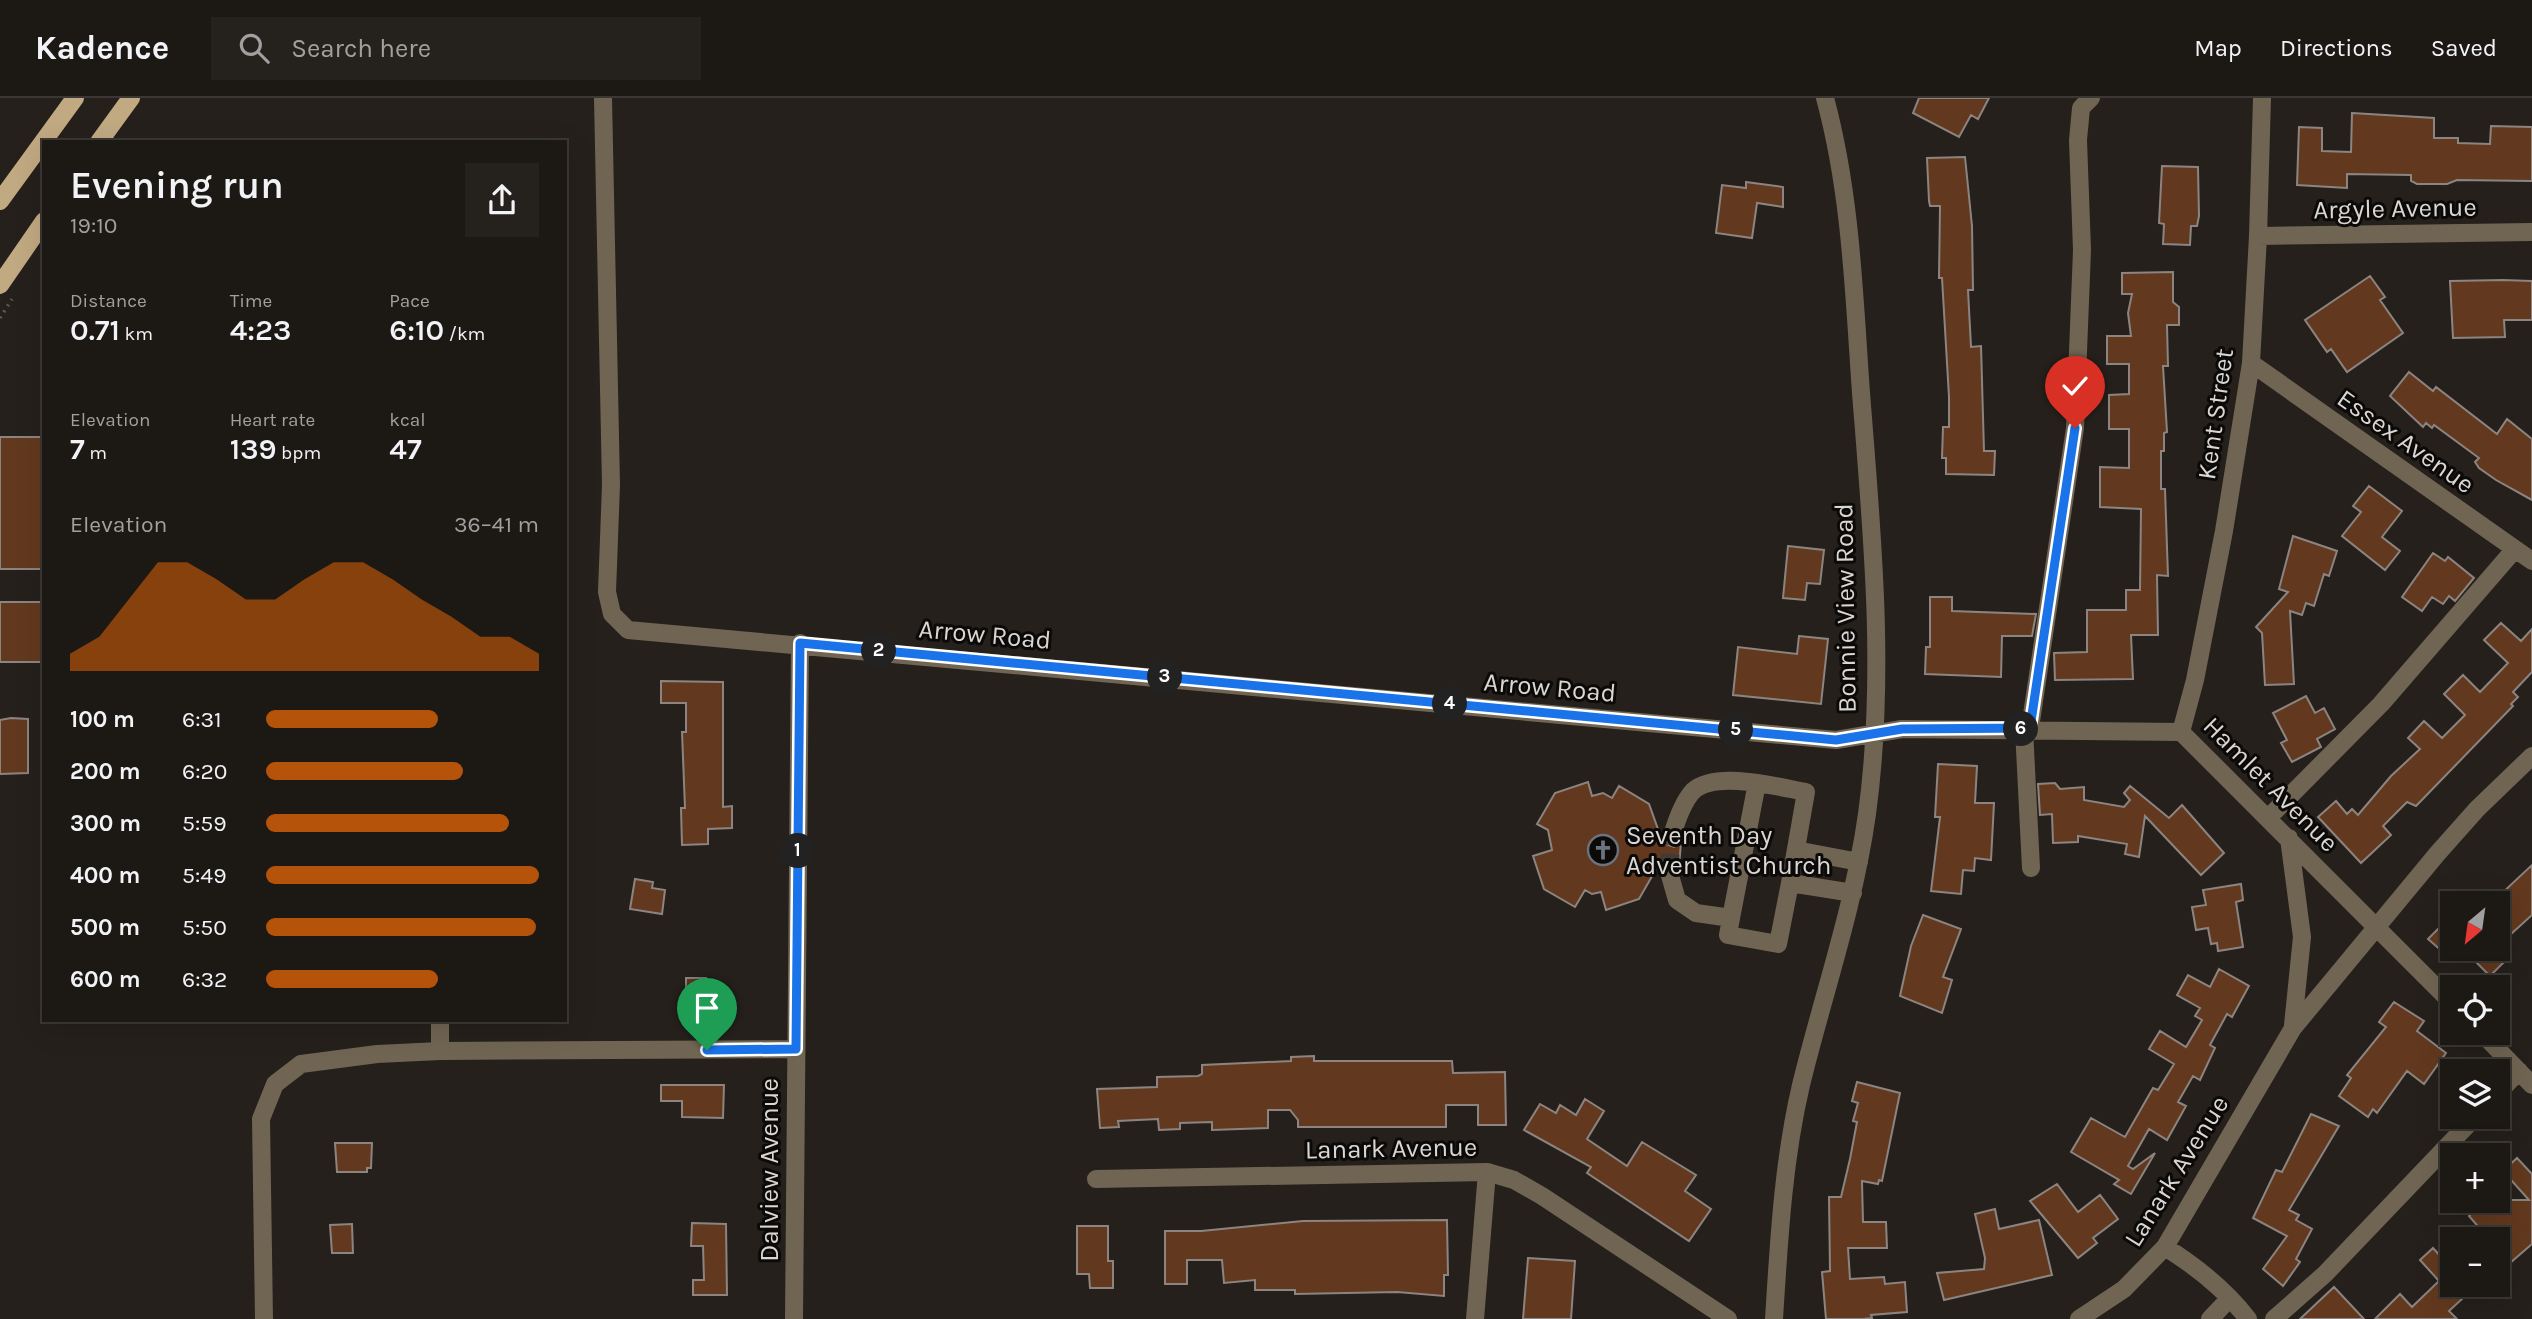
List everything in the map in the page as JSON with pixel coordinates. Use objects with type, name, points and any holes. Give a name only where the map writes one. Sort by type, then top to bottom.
[{"type":"main road","points":[[44,140],[75,98]]},
{"type":"main road","points":[[116,116],[118,98]]},
{"type":"main road","points":[[100,140],[131,98]]},
{"type":"main road","points":[[0,201],[42,143]]},
{"type":"main road","points":[[0,285],[42,224]]},
{"type":"street","name":"Arrow Road","points":[[603,98],[611,485],[607,592],[612,614],[628,630],[800,643],[1836,740],[1874,732]]},
{"type":"street","name":"Bonnie View Road","points":[[1774,1319],[1781,1202],[1789,1145],[1801,1084],[1853,894],[1867,811],[1874,732],[1875,582],[1848,213],[1825,98]]},
{"type":"street","points":[[2031,868],[2027,728],[2075,428],[2082,250],[2078,140],[2081,108],[2091,98]]},
{"type":"street","name":"Kent Street","points":[[2181,732],[2195,680],[2224,531],[2250,363],[2259,236],[2262,98]]},
{"type":"street","name":"Argyle Avenue","points":[[2259,236],[2532,232]]},
{"type":"street","name":"Essex Avenue","points":[[2250,363],[2532,561]]},
{"type":"street","points":[[2269,817],[2381,705],[2515,549]]},
{"type":"street","name":"Dalview Avenue","points":[[794,1319],[800,643]]},
{"type":"street","name":"Hamlet Avenue","points":[[1874,732],[1902,729],[2027,728],[2181,732],[2269,817],[2440,991]]},
{"type":"street","name":"Lanark Avenue","points":[[2079,1319],[2124,1289],[2165,1248],[2293,1028],[2477,809],[2532,756]]},
{"type":"street","points":[[1672,836],[1678,818],[1693,791],[1712,782],[1756,783],[1806,793],[1778,944],[1728,935],[1756,783]]},
{"type":"street","name":"Lanark Avenue","points":[[2289,838],[2302,937],[2293,1028]]},
{"type":"street","points":[[1796,850],[1859,862]]},
{"type":"street","points":[[1669,872],[1677,900],[1696,912],[1731,918]]},
{"type":"street","points":[[1790,883],[1853,894]]},
{"type":"street","points":[[440,1022],[440,1051]]},
{"type":"street","points":[[2495,1045],[2527,1074],[2510,1085]]},
{"type":"street","points":[[264,1319],[261,1119],[275,1084],[285,1073],[301,1064],[377,1054],[440,1051],[796,1049]]},
{"type":"street","points":[[2274,1319],[2319,1281],[2464,1129]]},
{"type":"street","points":[[1475,1319],[1486,1172]]},
{"type":"street","name":"Lanark Avenue","points":[[1096,1179],[1486,1172],[1514,1180],[1542,1196],[1728,1319]]},
{"type":"street","points":[[2165,1248],[2195,1266],[2230,1298],[2248,1319]]},
{"type":"street","points":[[2210,1319],[2230,1298]]},
{"type":"building","points":[[1919,98],[1989,98],[1978,119],[1971,115],[1959,137],[1913,113]]},
{"type":"building","points":[[2352,113],[2434,118],[2434,138],[2458,138],[2458,143],[2490,144],[2491,126],[2532,127],[2532,181],[2457,180],[2447,184],[2417,184],[2411,181],[2411,175],[2347,174],[2347,188],[2297,185],[2299,127],[2322,128],[2322,151],[2351,152]]},
{"type":"building","points":[[1965,157],[1972,226],[1973,290],[1968,290],[1971,347],[1981,346],[1984,451],[1995,451],[1994,475],[1946,474],[1946,458],[1942,458],[1943,427],[1949,427],[1949,397],[1942,278],[1939,278],[1940,206],[1930,206],[1927,158]]},
{"type":"building","points":[[2162,166],[2198,167],[2199,216],[2197,226],[2191,226],[2190,245],[2163,244],[2164,224],[2159,223]]},
{"type":"building","points":[[1746,182],[1783,187],[1783,207],[1757,203],[1752,238],[1716,233],[1722,185],[1746,188]]},
{"type":"building","points":[[2173,272],[2173,302],[2179,307],[2179,325],[2167,325],[2168,366],[2163,366],[2167,432],[2164,433],[2164,451],[2161,451],[2161,489],[2165,489],[2168,576],[2157,575],[2158,635],[2131,635],[2133,679],[2055,680],[2054,653],[2087,652],[2087,610],[2126,610],[2126,590],[2140,590],[2141,509],[2100,507],[2100,467],[2129,468],[2129,429],[2109,429],[2109,395],[2129,394],[2129,364],[2107,364],[2107,336],[2131,336],[2128,313],[2132,294],[2122,294],[2122,273]]},
{"type":"building","points":[[2370,276],[2385,297],[2380,300],[2403,333],[2347,372],[2331,349],[2327,352],[2305,320]]},
{"type":"building","points":[[2450,281],[2532,281],[2532,320],[2504,320],[2505,337],[2453,338]]},
{"type":"building","points":[[2409,372],[2433,391],[2436,387],[2497,434],[2507,419],[2532,439],[2532,500],[2479,468],[2475,462],[2479,458],[2434,425],[2432,428],[2426,423],[2423,427],[2390,396]]},
{"type":"building","points":[[0,437],[42,437],[42,569],[0,569]]},
{"type":"building","points":[[2369,486],[2402,511],[2382,537],[2400,551],[2385,570],[2342,536],[2361,512],[2353,506]]},
{"type":"building","points":[[2293,536],[2337,551],[2329,576],[2324,574],[2314,606],[2306,603],[2302,615],[2290,611],[2294,684],[2265,685],[2262,633],[2256,627],[2288,592],[2279,589]]},
{"type":"building","points":[[1788,546],[1824,550],[1820,584],[1807,583],[1805,600],[1783,598]]},
{"type":"building","points":[[2433,553],[2445,561],[2448,557],[2474,578],[2455,601],[2449,596],[2443,604],[2432,597],[2422,611],[2402,597]]},
{"type":"building","points":[[1930,597],[1952,597],[1952,611],[2036,614],[2032,636],[2002,636],[2001,677],[1925,674],[1926,647],[1930,647]]},
{"type":"building","points":[[0,602],[42,602],[42,662],[0,662]]},
{"type":"building","points":[[2501,623],[2521,641],[2532,629],[2532,672],[2513,692],[2518,697],[2511,704],[2513,706],[2416,806],[2407,802],[2383,826],[2391,835],[2361,863],[2318,817],[2336,801],[2347,814],[2352,809],[2358,815],[2391,776],[2420,749],[2408,738],[2424,721],[2442,738],[2465,715],[2444,694],[2463,675],[2480,692],[2508,663],[2484,640]]},
{"type":"building","points":[[1799,636],[1828,639],[1821,704],[1733,695],[1738,647],[1797,654]]},
{"type":"building","points":[[661,681],[723,682],[723,807],[732,806],[732,828],[708,829],[708,844],[682,845],[681,808],[685,808],[682,732],[686,732],[686,703],[661,703]]},
{"type":"building","points":[[2306,696],[2315,713],[2324,708],[2335,729],[2317,739],[2321,747],[2292,762],[2281,743],[2287,740],[2273,713]]},
{"type":"building","points":[[28,719],[28,773],[0,774],[0,720]]},
{"type":"building","points":[[1938,764],[1977,766],[1975,803],[1994,803],[1991,860],[1975,858],[1974,871],[1963,870],[1961,894],[1931,891],[1940,817],[1935,817]]},
{"type":"building","points":[[1588,782],[1592,796],[1603,793],[1612,798],[1619,786],[1649,804],[1663,843],[1674,847],[1681,842],[1679,867],[1672,861],[1665,861],[1655,871],[1639,899],[1606,910],[1601,892],[1592,894],[1585,890],[1575,907],[1544,889],[1533,856],[1552,850],[1548,830],[1537,824],[1555,793]]},
{"type":"building","points":[[2055,783],[2060,789],[2084,787],[2084,800],[2124,807],[2130,800],[2124,793],[2130,786],[2169,818],[2182,805],[2224,853],[2201,875],[2145,816],[2139,857],[2125,854],[2127,844],[2078,836],[2078,842],[2053,843],[2052,814],[2040,815],[2038,784]]},
{"type":"building","points":[[2532,865],[2532,915],[2511,934],[2510,891],[2504,891]]},
{"type":"building","points":[[635,879],[653,882],[652,888],[665,890],[662,914],[630,909]]},
{"type":"building","points":[[2241,884],[2243,900],[2236,902],[2243,947],[2218,951],[2217,943],[2211,944],[2208,928],[2196,930],[2192,907],[2206,905],[2203,890]]},
{"type":"building","points":[[1923,915],[1961,929],[1943,977],[1952,980],[1942,1013],[1900,996],[1911,946]]},
{"type":"building","points":[[2440,927],[2440,950],[2428,939]]},
{"type":"building","points":[[2475,961],[2505,961],[2491,975]]},
{"type":"building","points":[[2219,969],[2249,986],[2232,1017],[2227,1014],[2210,1045],[2215,1048],[2200,1080],[2193,1076],[2178,1102],[2186,1106],[2167,1140],[2149,1129],[2128,1166],[2133,1169],[2155,1153],[2131,1194],[2114,1184],[2119,1180],[2071,1152],[2091,1118],[2125,1137],[2153,1088],[2158,1090],[2174,1064],[2149,1049],[2160,1031],[2186,1047],[2202,1020],[2195,1016],[2200,1008],[2177,995],[2188,975],[2210,987]]},
{"type":"building","points":[[686,978],[706,978],[706,985],[716,985],[716,1007],[711,1007],[711,1015],[686,1015]]},
{"type":"building","points":[[2394,1002],[2424,1021],[2417,1031],[2446,1053],[2424,1084],[2407,1071],[2377,1113],[2373,1109],[2368,1117],[2339,1096],[2351,1078],[2347,1075],[2386,1027],[2379,1022]]},
{"type":"building","points":[[1314,1056],[1314,1061],[1452,1061],[1453,1073],[1505,1072],[1506,1125],[1478,1125],[1478,1105],[1446,1105],[1446,1127],[1298,1127],[1298,1120],[1290,1110],[1268,1110],[1268,1128],[1212,1130],[1212,1122],[1180,1123],[1180,1129],[1159,1130],[1158,1119],[1118,1121],[1119,1127],[1100,1128],[1097,1089],[1157,1087],[1157,1077],[1198,1076],[1202,1074],[1202,1065],[1291,1061],[1291,1057]]},
{"type":"building","points":[[1857,1082],[1900,1093],[1882,1181],[1879,1180],[1878,1184],[1862,1181],[1863,1222],[1886,1222],[1887,1248],[1848,1248],[1850,1279],[1884,1277],[1885,1284],[1905,1282],[1907,1312],[1871,1315],[1872,1318],[1863,1319],[1826,1319],[1822,1272],[1830,1271],[1829,1197],[1841,1197],[1857,1122],[1853,1121],[1858,1103],[1852,1101]]},
{"type":"building","points":[[661,1085],[724,1085],[723,1118],[682,1117],[682,1101],[661,1101]]},
{"type":"building","points":[[1585,1099],[1604,1111],[1587,1139],[1627,1166],[1642,1142],[1696,1175],[1685,1191],[1711,1209],[1689,1241],[1587,1173],[1591,1167],[1524,1130],[1540,1104],[1556,1113],[1560,1105],[1576,1115]]},
{"type":"building","points":[[2311,1114],[2339,1126],[2289,1210],[2299,1215],[2296,1220],[2312,1229],[2296,1259],[2300,1262],[2283,1286],[2263,1269],[2287,1236],[2253,1218],[2276,1170],[2282,1172]]},
{"type":"building","points":[[335,1143],[372,1143],[371,1168],[367,1168],[367,1172],[337,1172]]},
{"type":"building","points":[[2517,1158],[2532,1174],[2532,1244],[2510,1263],[2510,1227],[2479,1227],[2469,1216],[2472,1213],[2510,1213],[2510,1200],[2529,1200],[2510,1179],[2510,1164]]},
{"type":"building","points":[[2057,1184],[2078,1212],[2100,1195],[2118,1219],[2093,1238],[2097,1243],[2078,1258],[2030,1201]]},
{"type":"building","points":[[1995,1209],[1999,1229],[2039,1220],[2052,1275],[1944,1300],[1937,1273],[1984,1269],[1985,1258],[1975,1214]]},
{"type":"building","points":[[1447,1220],[1448,1275],[1444,1275],[1444,1296],[1397,1292],[1295,1294],[1295,1290],[1255,1290],[1255,1280],[1224,1283],[1222,1260],[1187,1260],[1187,1284],[1165,1284],[1165,1231],[1201,1231],[1303,1221]]},
{"type":"building","points":[[692,1223],[726,1224],[727,1295],[693,1295],[693,1280],[704,1280],[703,1246],[691,1246]]},
{"type":"building","points":[[352,1224],[353,1253],[332,1253],[330,1225]]},
{"type":"building","points":[[1077,1226],[1108,1226],[1108,1261],[1113,1261],[1113,1288],[1090,1288],[1089,1274],[1077,1274]]},
{"type":"building","points":[[2433,1248],[2440,1256],[2440,1297],[2464,1297],[2449,1311],[2457,1319],[2375,1319],[2400,1294],[2412,1307],[2439,1281],[2420,1260]]},
{"type":"building","points":[[1528,1258],[1575,1261],[1571,1319],[1523,1319]]},
{"type":"building","points":[[2334,1287],[2364,1319],[2300,1319]]},
{"type":"tunnel","points":[[1669,872],[1672,836]]},
{"type":"place","name":"Seventh Day Adventist Church","points":[[1603,850]]},
{"type":"route","points":[[707,1050],[796,1049],[800,643],[1836,740],[1902,729],[2030,728],[2075,428]]}]
